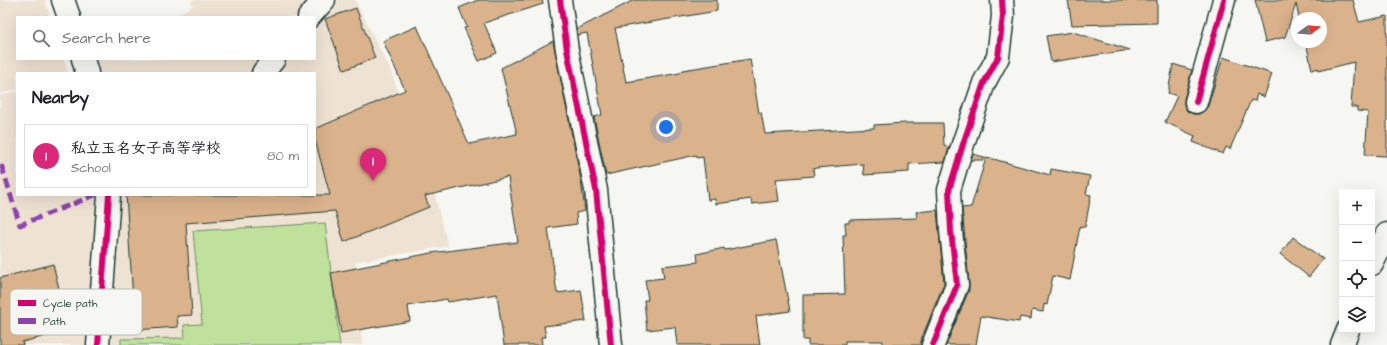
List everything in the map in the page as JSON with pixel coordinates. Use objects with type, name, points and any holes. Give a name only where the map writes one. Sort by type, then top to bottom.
[{"type":"street","points":[[64,0],[69,16]]},
{"type":"street","points":[[310,16],[324,0]]},
{"type":"street","points":[[560,0],[567,50],[596,190],[610,345]]},
{"type":"street","points":[[933,345],[957,285],[951,231],[949,190],[984,83],[998,57],[1003,16],[1002,0]]},
{"type":"street","points":[[1196,102],[1224,0]]},
{"type":"street","points":[[83,60],[87,72]]},
{"type":"street","points":[[264,72],[273,60]]},
{"type":"street","points":[[102,289],[109,196]]},
{"type":"street","points":[[1374,261],[1387,234]]},
{"type":"street","points":[[1342,345],[1347,333]]},
{"type":"street","points":[[98,345],[99,335]]},
{"type":"shaded area","points":[[0,0],[45,0],[50,16],[16,16],[16,60],[64,60],[68,72],[16,72],[16,89],[0,94]]},
{"type":"shaded area","points":[[191,0],[355,0],[389,67],[427,166],[448,246],[355,262],[362,345],[0,345],[0,96],[16,91],[16,196],[316,196],[316,72],[81,72],[89,60],[316,60],[316,16],[175,16],[193,6]]},
{"type":"green space","points":[[325,223],[340,345],[121,345],[121,339],[185,338],[184,325],[202,324],[193,231]]},
{"type":"building","points":[[478,0],[542,0],[543,4],[484,23],[497,53],[479,61],[464,28],[467,27],[459,8]]},
{"type":"building","points":[[634,0],[717,0],[717,11],[615,28],[626,82],[680,73],[683,70],[750,59],[759,113],[761,112],[765,134],[874,128],[874,125],[906,123],[943,123],[944,145],[949,147],[945,162],[909,164],[909,172],[864,175],[863,164],[816,168],[813,169],[814,176],[776,179],[779,201],[752,204],[751,199],[716,204],[715,199],[708,200],[703,157],[697,158],[696,155],[606,175],[594,117],[602,115],[587,33],[577,35],[577,29]]},
{"type":"building","points":[[1068,0],[1157,0],[1157,23],[1072,25]]},
{"type":"building","points":[[1255,0],[1353,0],[1359,22],[1387,16],[1387,156],[1365,155],[1368,112],[1357,111],[1357,107],[1351,107],[1354,62],[1318,71],[1318,68],[1312,70],[1307,48],[1327,48],[1327,12],[1298,12],[1296,4],[1293,12],[1291,12],[1291,19],[1285,37],[1265,42]]},
{"type":"building","points":[[356,8],[375,58],[344,70],[325,19]]},
{"type":"building","points":[[417,26],[469,144],[517,134],[501,68],[553,41],[581,180],[585,211],[576,213],[577,224],[548,228],[557,293],[581,290],[586,321],[544,326],[546,337],[541,337],[542,345],[504,345],[497,294],[448,302],[447,299],[408,306],[410,321],[341,333],[331,273],[431,253],[518,242],[508,177],[425,196],[429,207],[344,242],[335,211],[186,223],[192,315],[177,316],[178,327],[142,330],[142,289],[132,289],[126,196],[330,195],[316,144],[316,129],[405,90],[383,41]]},
{"type":"building","points":[[1073,32],[1130,50],[1051,62],[1046,36]]},
{"type":"building","points":[[1223,57],[1272,74],[1264,97],[1257,94],[1255,101],[1251,100],[1230,149],[1226,147],[1223,154],[1193,142],[1195,136],[1165,122],[1177,96],[1168,93],[1173,64],[1192,70],[1184,99],[1184,105],[1187,111],[1193,114],[1199,114],[1208,106]]},
{"type":"building","points":[[973,154],[984,157],[984,160],[971,160]]},
{"type":"building","points":[[986,158],[1050,175],[1051,169],[1090,176],[1086,194],[1091,195],[1085,227],[1080,226],[1070,280],[1053,276],[1047,305],[1044,304],[1043,312],[1032,310],[1031,319],[1020,317],[1019,322],[981,316],[976,345],[946,345],[969,290],[962,208],[971,207]]},
{"type":"building","points":[[937,210],[944,283],[921,340],[921,345],[883,345],[883,341],[845,341],[845,345],[808,345],[808,340],[803,340],[803,295],[845,294],[843,235],[846,235],[845,223],[849,223],[849,220],[917,218],[916,212]]},
{"type":"building","points":[[1293,237],[1323,259],[1309,277],[1280,254]]},
{"type":"building","points":[[776,240],[790,311],[756,316],[760,345],[677,345],[675,327],[647,330],[644,300],[648,300],[645,280],[664,278],[662,266],[698,262],[697,254]]},
{"type":"building","points":[[53,264],[59,289],[10,289],[10,335],[46,336],[22,342],[23,345],[0,345],[0,278]]},
{"type":"marked path","points":[[0,168],[2,167],[20,225],[92,196]]},
{"type":"cycle path","points":[[560,0],[567,50],[596,190],[611,345]]},
{"type":"cycle path","points":[[933,345],[957,285],[951,231],[949,190],[984,83],[998,57],[1003,16],[1002,0]]},
{"type":"cycle path","points":[[1196,102],[1224,0]]},
{"type":"cycle path","points":[[102,289],[109,196]]},
{"type":"cycle path","points":[[98,345],[99,335]]},
{"type":"place","name":"私立玉名女子高等学校","points":[[373,181]]}]
